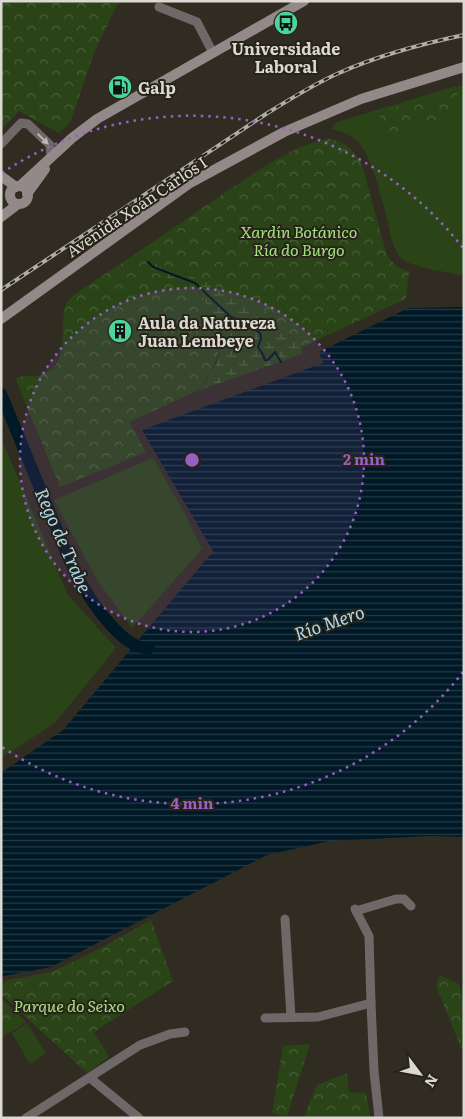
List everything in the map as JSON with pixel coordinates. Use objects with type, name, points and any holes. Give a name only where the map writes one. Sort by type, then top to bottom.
[{"type":"street","points":[[1,208],[72,138],[97,119],[299,3]]},
{"type":"street","points":[[159,7],[197,22],[213,53]]},
{"type":"street","name":"Avenida Xoán Carlos I","points":[[1,319],[190,184],[284,132],[360,99],[464,67]]},
{"type":"street","points":[[1,144],[21,123],[28,124],[50,145],[55,154]]},
{"type":"street","points":[[1,176],[17,194]]},
{"type":"street","points":[[1,185],[17,194]]},
{"type":"street","points":[[1,217],[17,194]]},
{"type":"street","points":[[379,1118],[370,1003],[369,936],[356,910],[396,899],[404,899],[411,906]]},
{"type":"street","points":[[285,918],[291,1017]]},
{"type":"street","points":[[265,1018],[318,1017],[370,1003]]},
{"type":"street","points":[[26,1118],[140,1046],[170,1034],[185,1032]]},
{"type":"street","points":[[90,1078],[139,1118]]},
{"type":"green space","points":[[1,1],[122,1],[117,5],[94,53],[70,123],[59,133],[19,111],[1,130]]},
{"type":"green space","points":[[464,85],[464,274],[460,275],[420,267],[401,258],[393,244],[375,174],[364,149],[352,137],[331,129],[337,122]]},
{"type":"green space","points":[[457,92],[461,114],[385,135],[379,111]]},
{"type":"green space","name":"Xardín Botánico Ría do Burgo","points":[[329,139],[348,147],[361,162],[387,255],[396,266],[409,272],[406,299],[302,347],[272,317],[194,277],[151,260],[143,267],[194,286],[209,306],[220,327],[221,345],[211,373],[197,391],[129,422],[146,452],[60,487],[16,380],[18,377],[44,374],[55,367],[61,351],[64,312],[68,301],[80,290],[270,163],[300,148]]},
{"type":"green space","points":[[151,260],[213,285],[259,308],[276,320],[302,347],[302,354],[197,391],[213,369],[218,358],[220,336],[218,324],[213,313],[195,287],[142,267]]},
{"type":"green space","points":[[1,438],[68,595],[116,648],[55,723],[1,758]]},
{"type":"green space","points":[[153,458],[184,512],[202,549],[132,628],[97,580],[54,500]]},
{"type":"green space","name":"Parque do Seixo","points":[[151,920],[173,981],[94,1032],[109,1057],[87,1073],[1,994],[1,985],[8,980],[52,972],[103,947]]},
{"type":"green space","points":[[440,975],[459,984],[464,1003],[464,1055],[436,986]]},
{"type":"green space","points":[[1,998],[26,1022],[1,1038]]},
{"type":"green space","points":[[27,1023],[46,1053],[30,1064],[12,1033]]},
{"type":"green space","points":[[310,1044],[287,1117],[272,1113],[283,1046]]},
{"type":"green space","points":[[347,1073],[349,1092],[366,1093],[371,1118],[303,1118],[317,1085]]},
{"type":"water","name":"Río Mero","points":[[464,307],[464,837],[432,836],[330,841],[267,855],[51,967],[1,978],[1,773],[63,730],[209,556],[214,553],[142,430],[323,363],[319,352],[408,308]]},
{"type":"waterway","points":[[148,262],[153,267],[195,283],[231,317],[244,322],[260,333],[261,338],[258,347],[265,360],[268,360],[275,352],[281,362]]},
{"type":"waterway","name":"Rego de Trabe","points":[[1,394],[79,580],[103,616],[121,635],[140,647],[149,648]]},
{"type":"railway","points":[[1,290],[266,114],[311,87],[339,73],[385,55],[464,35]]},
{"type":"place","name":"Universidade Laboral","points":[[286,23]]},
{"type":"place","name":"Galp","points":[[120,87]]},
{"type":"place","name":"Aula da Natureza Juan Lembeye","points":[[120,331]]}]
